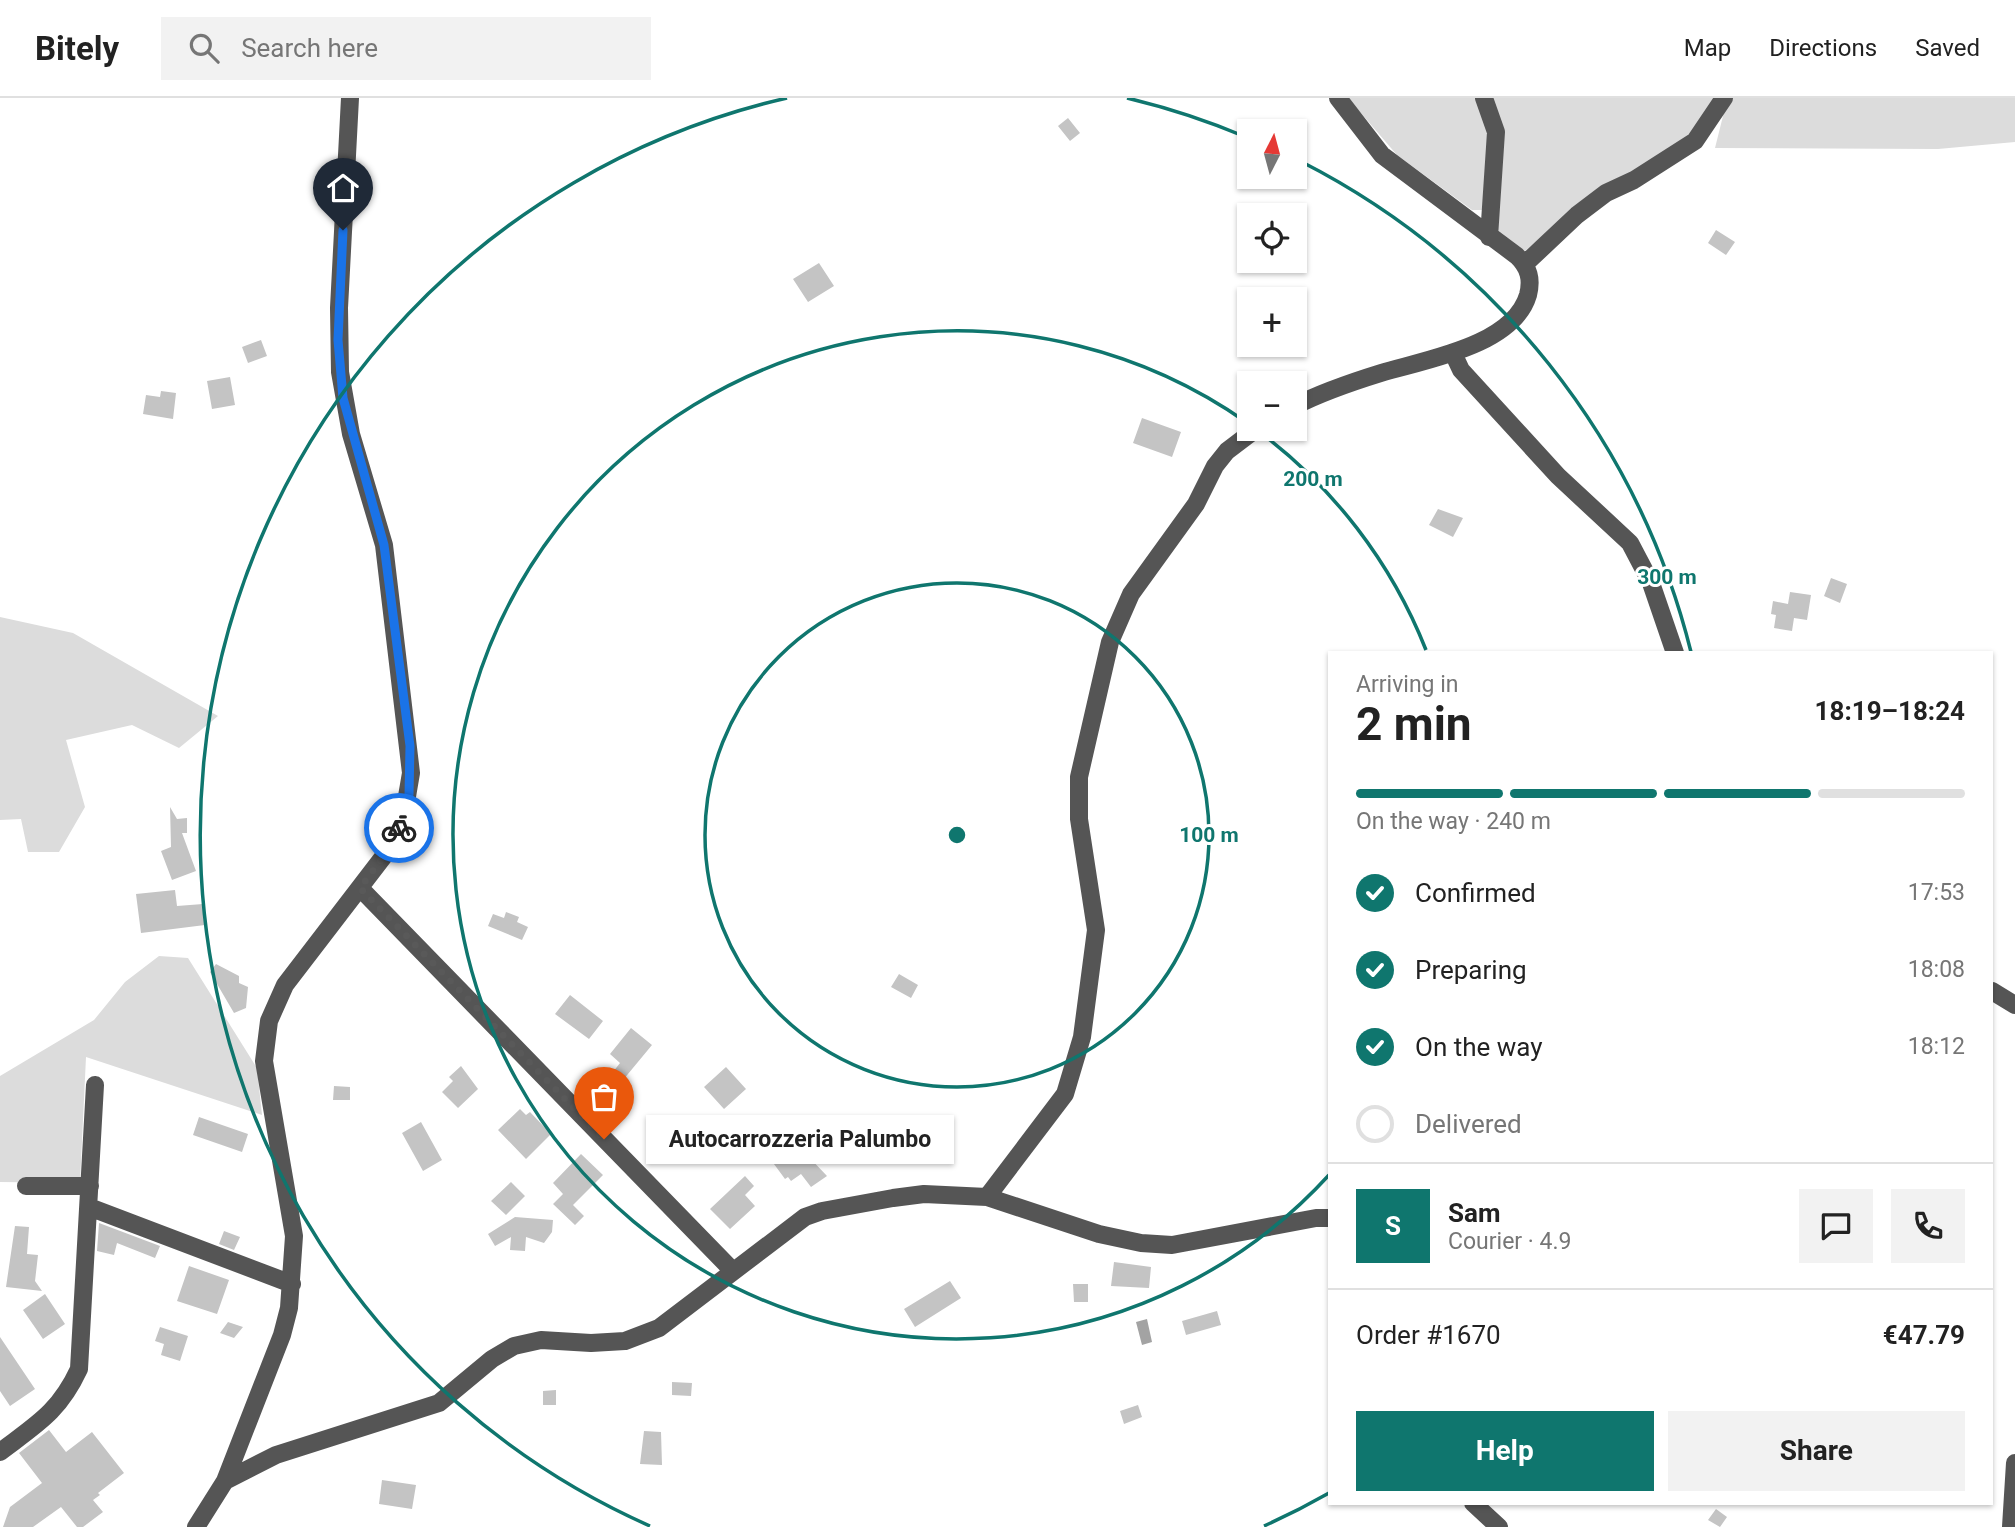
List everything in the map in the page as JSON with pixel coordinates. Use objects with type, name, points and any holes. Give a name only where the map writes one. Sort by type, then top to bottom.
[{"type":"street","points":[[195,1527],[225,1481],[282,1335],[292,1284],[294,1236],[291,1204],[268,1087],[265,1039],[275,1005],[285,985],[360,888],[397,834],[409,795],[411,773],[384,545],[351,434],[340,372],[339,309],[350,98]]},
{"type":"street","points":[[1307,401],[1379,374],[1452,353],[1502,328],[1526,300],[1530,287],[1525,264],[1382,155],[1339,98]]},
{"type":"street","points":[[1484,98],[1496,132],[1489,237]]},
{"type":"street","points":[[1525,264],[1569,222],[1606,193],[1634,180],[1695,141],[1724,98]]},
{"type":"street","points":[[1452,353],[1461,370],[1558,476],[1630,543],[1651,583],[1674,651]]},
{"type":"street","points":[[988,1198],[1065,1094],[1082,1037],[1096,930],[1079,819],[1078,788],[1087,734],[1110,642],[1131,594],[1196,504],[1215,466],[1227,451],[1240,441]]},
{"type":"street","points":[[360,888],[733,1271]]},
{"type":"street","points":[[1993,992],[2015,1005]]},
{"type":"street","points":[[0,1452],[63,1401],[79,1369],[95,1085]]},
{"type":"street","points":[[26,1186],[90,1186]]},
{"type":"street","points":[[225,1481],[276,1455],[439,1403],[492,1359],[514,1346],[541,1340],[607,1343],[645,1336],[789,1227],[822,1211],[924,1194],[988,1198],[1099,1234],[1141,1244],[1172,1245],[1328,1218]]},
{"type":"street","points":[[89,1207],[292,1284]]},
{"type":"street","points":[[2011,1527],[2015,1463]]},
{"type":"street","points":[[1475,1505],[1499,1527]]},
{"type":"shaded area","points":[[1348,98],[1479,98],[1491,133],[1486,210],[1472,210],[1397,155]]},
{"type":"shaded area","points":[[1489,98],[1718,98],[1690,137],[1635,173],[1601,187],[1525,251],[1495,228]]},
{"type":"shaded area","points":[[1732,98],[2015,98],[2015,142],[1938,149],[1715,148],[1725,108]]},
{"type":"shaded area","points":[[0,617],[73,633],[218,716],[179,748],[132,725],[66,740],[85,807],[59,852],[28,852],[21,819],[0,820]]},
{"type":"shaded area","points":[[159,956],[188,958],[257,1068],[262,1115],[86,1057],[80,1183],[0,1182],[0,1076],[94,1020],[125,982]]},
{"type":"shaded area","points":[[1147,1319],[1152,1342],[1142,1345],[1136,1322]]},
{"type":"building","points":[[1068,118],[1080,133],[1070,141],[1058,126]]},
{"type":"building","points":[[1716,230],[1735,242],[1726,255],[1708,243]]},
{"type":"building","points":[[819,263],[834,286],[808,302],[793,279]]},
{"type":"building","points":[[261,340],[267,356],[248,363],[242,347]]},
{"type":"building","points":[[230,377],[235,405],[212,409],[207,381]]},
{"type":"building","points":[[161,391],[176,393],[173,419],[143,414],[146,395],[160,397]]},
{"type":"building","points":[[1142,418],[1181,432],[1172,457],[1133,443]]},
{"type":"building","points":[[1438,509],[1463,518],[1453,537],[1429,525]]},
{"type":"building","points":[[1831,578],[1847,584],[1840,603],[1824,596]]},
{"type":"building","points":[[1790,592],[1811,595],[1807,620],[1794,618],[1792,631],[1774,628],[1776,615],[1771,614],[1773,601],[1788,604]]},
{"type":"building","points":[[170,807],[177,819],[187,818],[187,833],[182,833],[196,871],[172,880],[161,851],[171,847]]},
{"type":"building","points":[[175,890],[177,906],[203,904],[205,925],[141,933],[136,894]]},
{"type":"building","points":[[506,912],[519,917],[517,922],[528,927],[522,940],[488,926],[493,914],[504,918]]},
{"type":"building","points":[[216,964],[239,976],[239,983],[248,987],[246,1008],[234,1013],[210,972]]},
{"type":"building","points":[[899,974],[918,985],[911,998],[891,987]]},
{"type":"building","points":[[570,995],[603,1021],[589,1039],[555,1014]]},
{"type":"building","points":[[631,1028],[652,1045],[623,1080],[613,1072],[620,1063],[610,1054]]},
{"type":"building","points":[[461,1066],[478,1089],[458,1108],[442,1092],[453,1081],[449,1077]]},
{"type":"building","points":[[726,1067],[746,1089],[724,1109],[704,1087]]},
{"type":"building","points":[[334,1086],[350,1087],[350,1100],[333,1100]]},
{"type":"building","points":[[520,1109],[526,1115],[530,1112],[551,1134],[526,1159],[498,1130]]},
{"type":"building","points":[[199,1117],[248,1134],[242,1152],[193,1135]]},
{"type":"building","points":[[421,1122],[442,1160],[423,1171],[402,1133]]},
{"type":"building","points":[[793,1144],[802,1158],[807,1155],[827,1176],[811,1187],[801,1174],[791,1181],[788,1177],[785,1179],[771,1160]]},
{"type":"building","points":[[581,1154],[603,1175],[573,1205],[584,1216],[575,1225],[553,1204],[563,1194],[553,1183]]},
{"type":"building","points":[[745,1176],[754,1186],[745,1195],[755,1206],[730,1229],[710,1209]]},
{"type":"building","points":[[511,1182],[525,1196],[506,1215],[491,1201]]},
{"type":"building","points":[[515,1217],[553,1220],[552,1232],[544,1243],[526,1237],[525,1251],[510,1250],[511,1237],[495,1246],[488,1234]]},
{"type":"building","points":[[99,1223],[160,1246],[155,1258],[117,1243],[114,1255],[97,1251]]},
{"type":"building","points":[[15,1226],[29,1227],[27,1254],[38,1255],[35,1281],[42,1291],[6,1287]]},
{"type":"building","points":[[224,1231],[240,1237],[234,1250],[219,1244]]},
{"type":"building","points":[[1114,1262],[1151,1267],[1149,1288],[1111,1286]]},
{"type":"building","points":[[189,1266],[229,1280],[217,1314],[177,1301]]},
{"type":"building","points":[[950,1281],[961,1298],[915,1327],[904,1309]]},
{"type":"building","points":[[1073,1284],[1088,1284],[1088,1302],[1074,1302]]},
{"type":"building","points":[[45,1294],[65,1324],[43,1339],[23,1310]]},
{"type":"building","points":[[1217,1311],[1221,1325],[1186,1335],[1182,1321]]},
{"type":"building","points":[[228,1322],[243,1327],[234,1338],[220,1333]]},
{"type":"building","points":[[160,1327],[188,1336],[180,1361],[161,1355],[164,1344],[155,1341]]},
{"type":"building","points":[[0,1337],[35,1389],[10,1406],[0,1391]]},
{"type":"building","points":[[672,1382],[692,1383],[691,1396],[672,1395]]},
{"type":"building","points":[[556,1390],[556,1405],[543,1405],[543,1391]]},
{"type":"building","points":[[1138,1405],[1142,1417],[1124,1424],[1120,1411]]},
{"type":"building","points":[[49,1430],[66,1452],[92,1432],[124,1473],[98,1493],[100,1495],[93,1500],[103,1512],[83,1527],[77,1527],[61,1507],[33,1527],[3,1527],[10,1507],[42,1483],[19,1453]]},
{"type":"building","points":[[644,1431],[661,1432],[662,1465],[640,1464]]},
{"type":"building","points":[[382,1480],[416,1485],[412,1509],[379,1504]]},
{"type":"building","points":[[1716,1509],[1727,1517],[1720,1527],[1708,1520]]},
{"type":"way so far","points":[[399,828],[387,852],[360,888],[604,1139]]},
{"type":"place","name":"Autocarrozzeria Palumbo","points":[[604,1139]]},
{"type":"route","points":[[343,230],[338,340],[343,398],[384,545],[410,746],[409,795],[399,828]]}]
